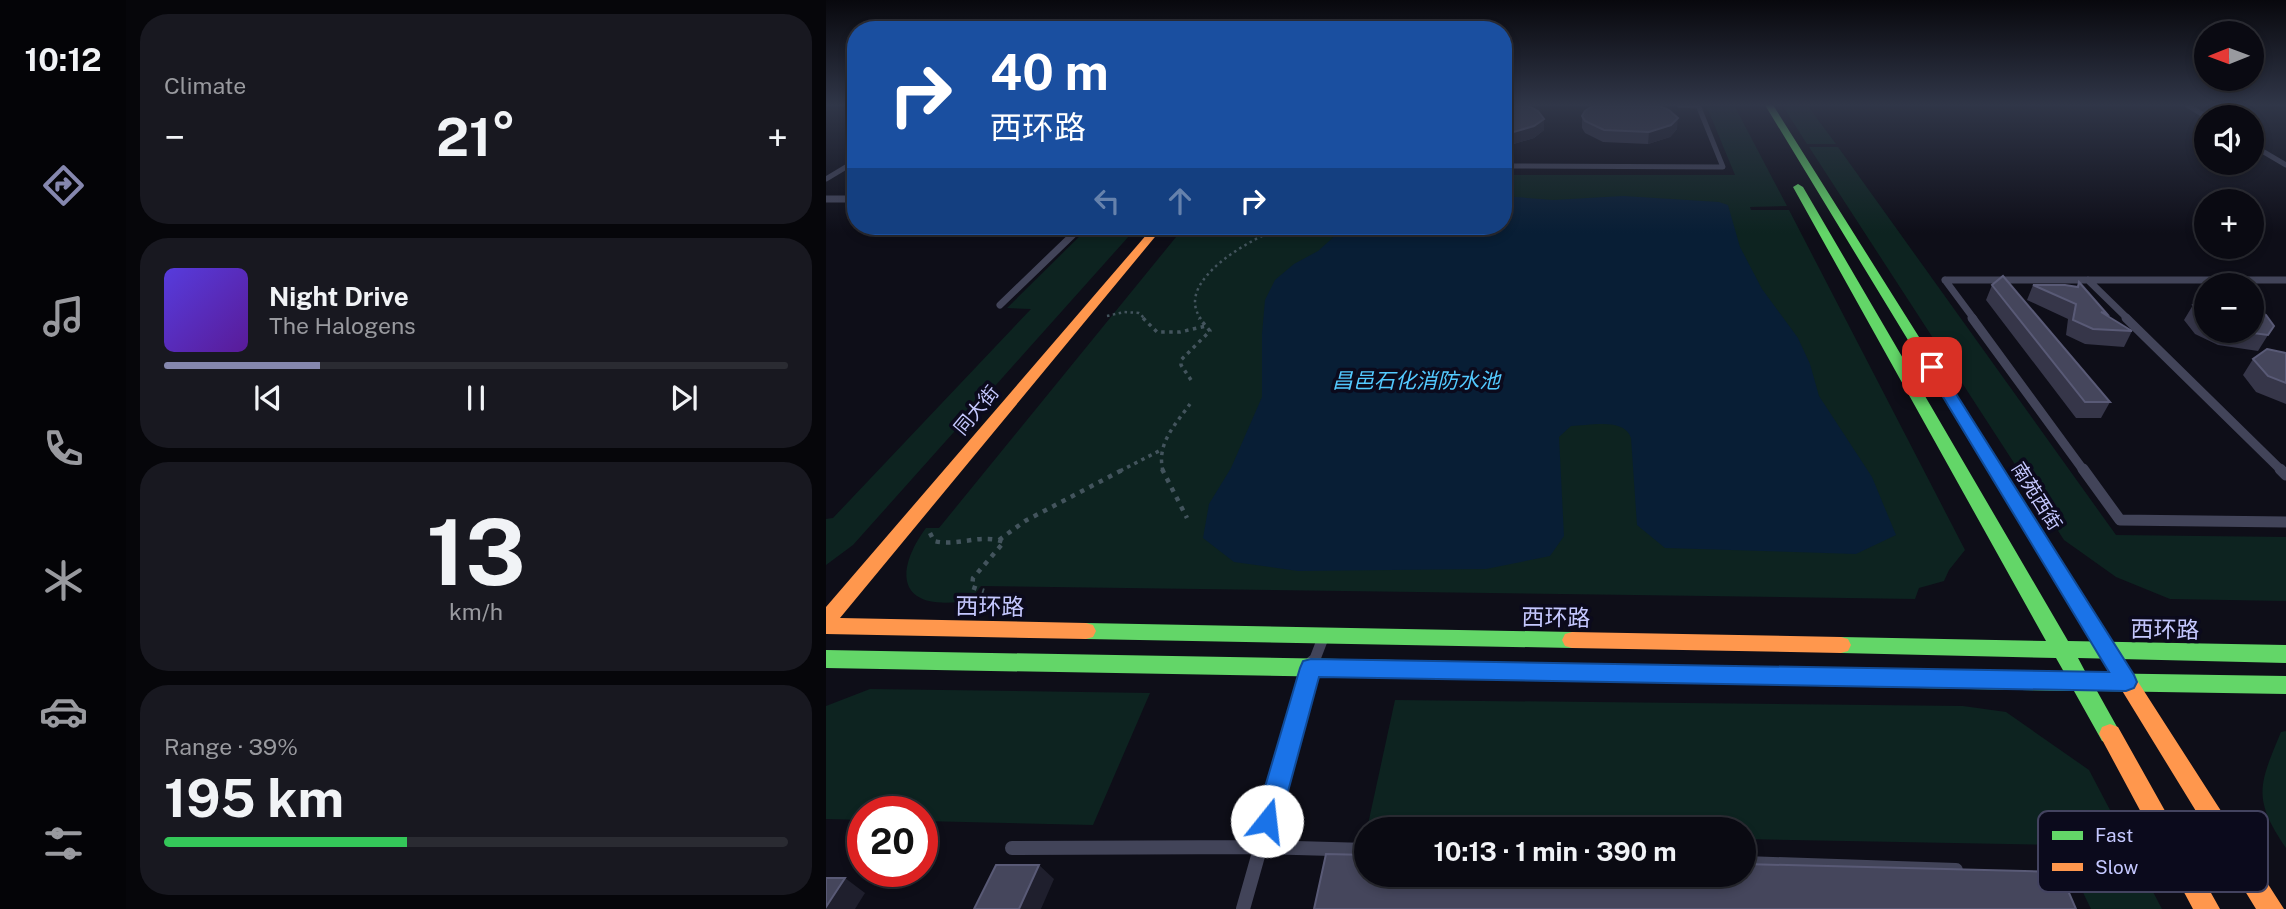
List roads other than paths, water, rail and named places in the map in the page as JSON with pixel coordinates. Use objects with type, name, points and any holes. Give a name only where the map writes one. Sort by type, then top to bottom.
[{"type":"main road","name":"南苑西街","points":[[1795,147],[2208,811]]},
{"type":"main road","points":[[1793,178],[2153,811]]},
{"type":"main road","name":"同大街","points":[[826,623],[1151,235]]},
{"type":"main road","name":"西环路","points":[[826,623],[1324,636],[2286,654]]},
{"type":"main road","points":[[826,659],[2286,685]]},
{"type":"main road","points":[[2198,892],[2207,909]]},
{"type":"main road","name":"南苑西街","points":[[2260,892],[2271,909]]},
{"type":"lane","points":[[1512,166],[1723,167],[1715,147]]},
{"type":"lane","points":[[2264,152],[2286,165]]},
{"type":"lane","points":[[826,179],[847,166]]},
{"type":"lane","points":[[826,199],[847,198]]},
{"type":"lane","points":[[1000,305],[1073,235]]},
{"type":"lane","points":[[2286,280],[1945,280],[2120,520],[2286,522]]},
{"type":"lane","points":[[2088,280],[2286,475]]},
{"type":"lane","points":[[1243,909],[1311,668],[1324,636]]},
{"type":"lane","points":[[1012,848],[1260,847],[1354,850]]},
{"type":"lane","points":[[1756,863],[1973,870]]},
{"type":"water","name":"昌邑石化消防水池","points":[[1623,196],[1719,202],[1728,205],[1740,247],[1762,289],[1798,338],[1810,364],[1819,396],[1872,477],[1896,535],[1856,554],[1665,548],[1637,525],[1631,438],[1621,427],[1605,424],[1571,426],[1559,437],[1564,536],[1550,556],[1486,569],[1298,571],[1234,562],[1203,538],[1209,504],[1231,468],[1262,397],[1265,300],[1275,280],[1294,264],[1318,251],[1336,235],[1512,235],[1512,197],[1553,200]]}]
